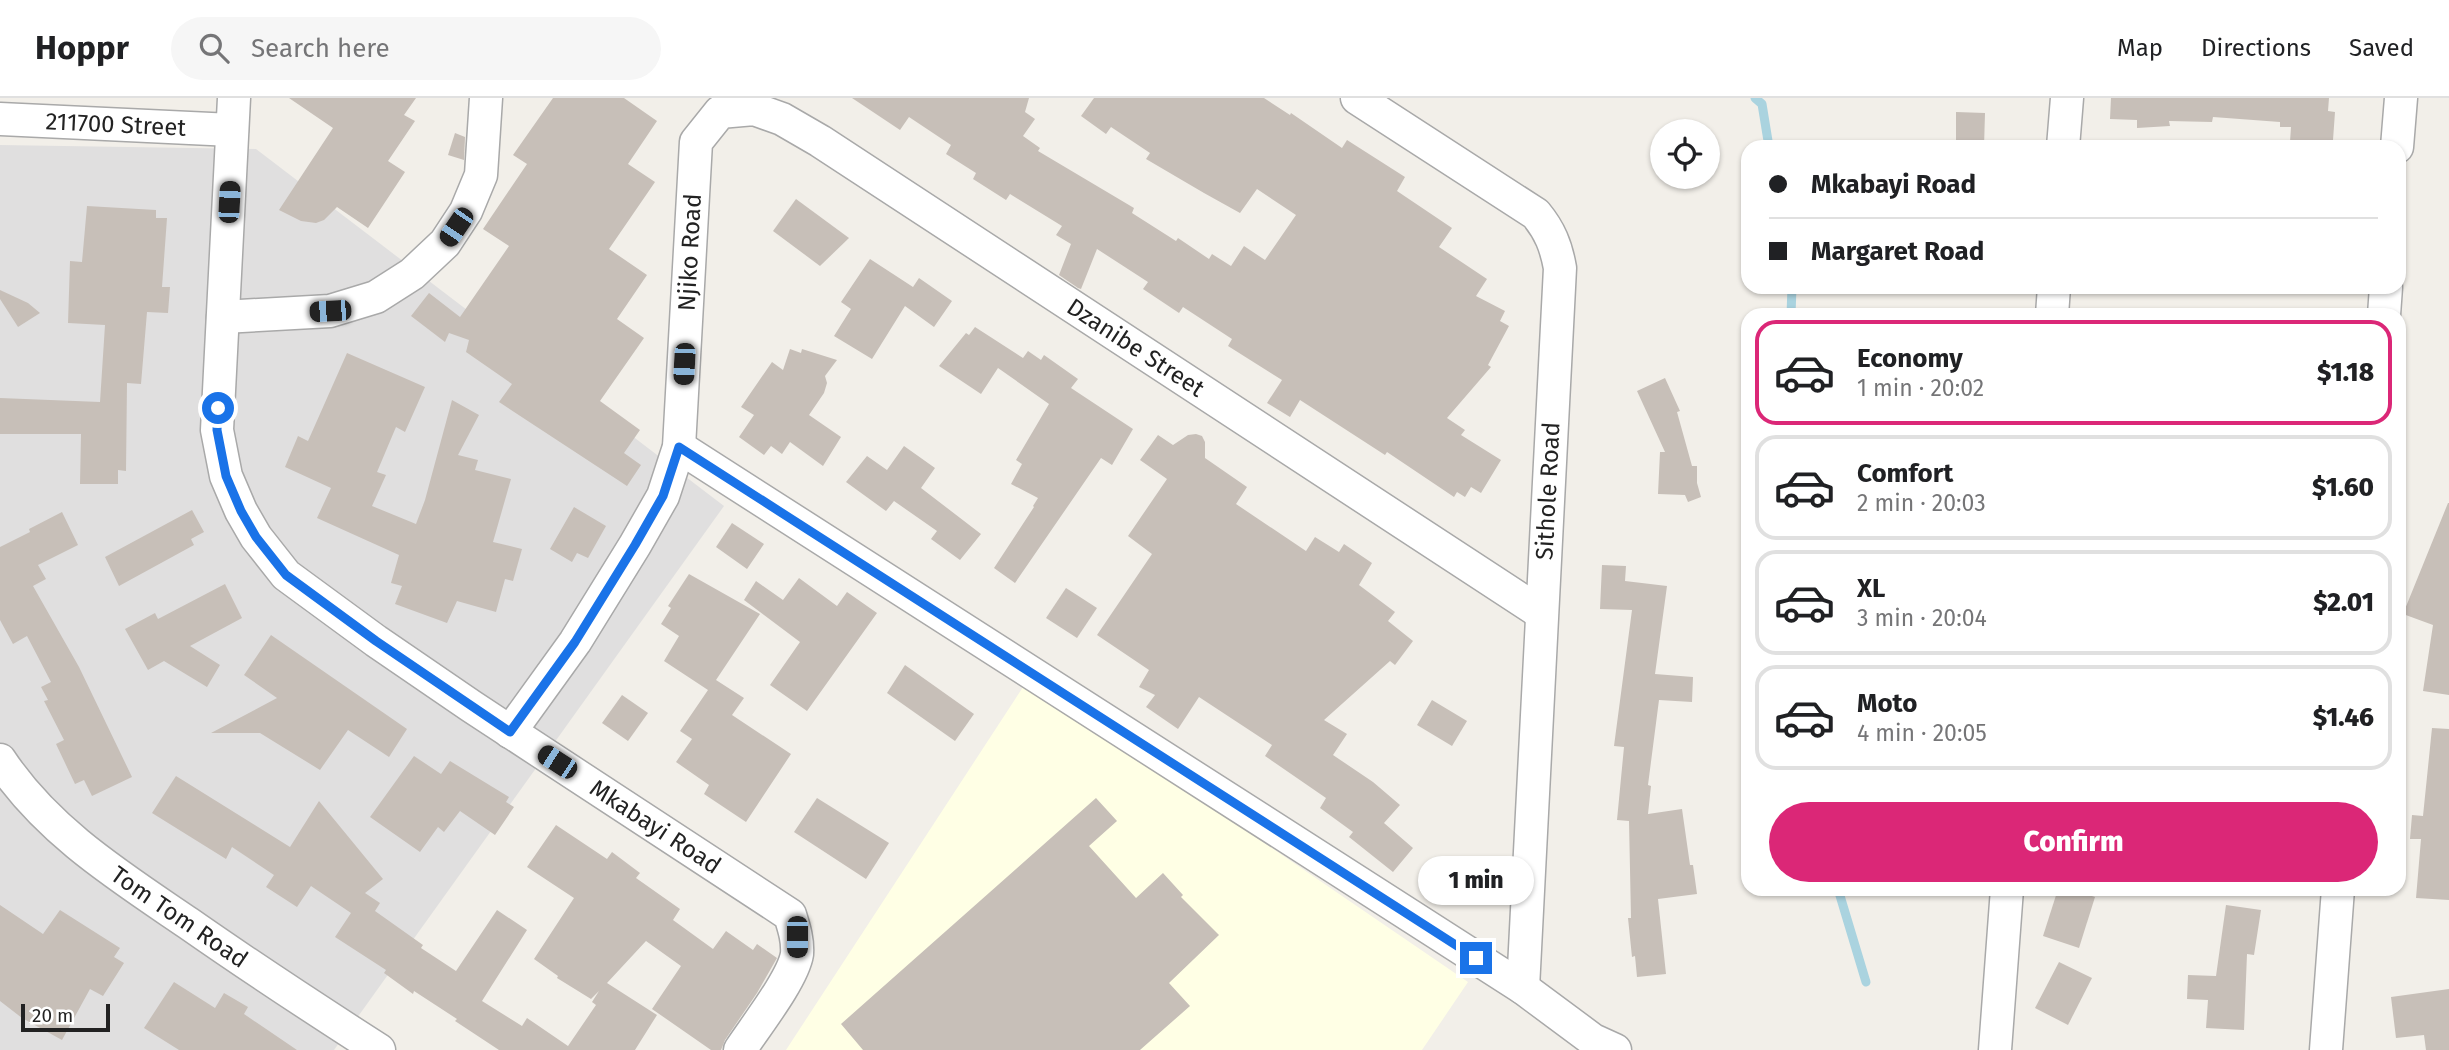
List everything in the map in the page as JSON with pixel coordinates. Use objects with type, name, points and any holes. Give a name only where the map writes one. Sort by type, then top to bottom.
[{"type":"street","name":"Mkabayi Road","points":[[234,98],[217,430],[226,476],[241,511],[256,537],[286,575],[386,648],[510,732],[790,915],[797,937],[797,955],[788,976],[740,1050]]},
{"type":"street","points":[[222,317],[330,311],[376,297],[412,274],[445,243],[466,211],[481,175],[486,98]]},
{"type":"street","name":"Sithole Road","points":[[1357,98],[1536,214],[1550,231],[1557,250],[1560,268],[1523,988]]},
{"type":"street","points":[[2064,140],[2067,98]]},
{"type":"street","points":[[2398,140],[2401,98]]},
{"type":"street","name":"Dzanibe Street","points":[[720,112],[754,109],[782,119],[820,141],[1541,613]]},
{"type":"street","name":"Njiko Road","points":[[510,732],[575,642],[663,496],[679,447],[696,142],[720,112]]},
{"type":"street","name":"211700 Street","points":[[0,120],[232,130]]},
{"type":"street","points":[[679,447],[1523,988],[1593,1040],[1615,1050]]},
{"type":"street","name":"Tom Tom Road","points":[[0,760],[41,811],[92,858],[290,993],[379,1050]]},
{"type":"street","points":[[1995,1050],[2006,896]]},
{"type":"street","points":[[2326,1050],[2337,896]]},
{"type":"shaded area","points":[[0,145],[256,149],[724,506],[334,1050],[0,1050]]},
{"type":"shaded area","points":[[1027,681],[1468,982],[1422,1050],[786,1050]]},
{"type":"building","points":[[289,98],[416,98],[404,115],[415,121],[388,161],[405,172],[368,228],[337,207],[324,220],[316,223],[301,221],[279,210],[333,128]]},
{"type":"building","points":[[553,98],[624,98],[657,121],[628,164],[655,182],[609,249],[647,275],[617,319],[644,338],[600,401],[640,430],[624,453],[641,465],[627,486],[499,402],[512,384],[466,352],[469,340],[449,333],[445,342],[411,316],[429,293],[460,317],[509,246],[483,229],[527,164],[513,155]]},
{"type":"building","points":[[852,98],[1029,98],[1025,112],[1035,119],[1023,136],[1040,148],[1038,151],[1134,208],[1132,213],[1176,241],[1178,238],[1209,259],[1212,254],[1231,266],[1244,246],[1265,260],[1296,215],[1257,189],[1240,213],[1204,193],[1146,159],[1150,153],[1111,127],[1106,134],[1081,116],[1094,98],[1264,98],[1342,148],[1347,140],[1405,177],[1397,191],[1452,228],[1439,247],[1487,279],[1476,296],[1505,311],[1500,321],[1509,326],[1488,365],[1491,367],[1447,418],[1465,430],[1461,435],[1501,460],[1481,493],[1471,487],[1465,497],[1457,492],[1454,497],[1387,452],[1385,455],[1300,400],[1290,417],[1267,403],[1282,380],[1228,346],[1232,339],[1183,307],[1179,313],[1143,289],[1148,282],[1097,249],[1081,289],[1078,288],[1059,275],[1071,244],[1056,235],[1062,226],[1010,194],[1006,200],[973,179],[976,173],[946,154],[951,145],[909,117],[900,130]]},
{"type":"building","points":[[2111,98],[2329,98],[2328,111],[2335,112],[2333,140],[2290,140],[2291,127],[2280,127],[2280,122],[2213,117],[2212,122],[2169,121],[2170,126],[2137,128],[2137,120],[2110,119]]},
{"type":"building","points":[[1956,112],[1985,113],[1984,140],[1956,140]]},
{"type":"building","points":[[455,133],[465,137],[464,160],[448,155]]},
{"type":"building","points":[[796,199],[849,238],[820,266],[773,231]]},
{"type":"building","points":[[87,206],[156,210],[156,218],[167,218],[162,287],[170,287],[168,313],[147,312],[141,384],[127,383],[126,471],[118,470],[118,484],[80,484],[81,434],[0,434],[0,398],[100,402],[105,325],[68,323],[70,261],[82,262]]},
{"type":"building","points":[[870,259],[913,287],[919,278],[952,301],[934,327],[905,306],[872,359],[834,336],[851,309],[841,302]]},
{"type":"building","points":[[0,290],[28,303],[40,313],[18,327],[0,299]]},
{"type":"building","points":[[975,327],[1023,358],[1028,351],[1041,360],[1044,355],[1078,379],[1071,388],[1133,429],[1112,465],[1101,458],[1015,583],[994,568],[1038,498],[1011,484],[1022,464],[1016,460],[1049,404],[998,368],[981,394],[939,366],[966,333],[969,335]]},
{"type":"building","points":[[790,349],[801,353],[802,349],[837,360],[825,376],[827,383],[824,393],[809,415],[841,437],[823,466],[790,442],[782,454],[771,446],[764,455],[739,437],[754,415],[741,407],[772,362],[783,370]]},
{"type":"building","points":[[347,353],[425,387],[405,432],[396,427],[377,472],[386,475],[372,506],[416,524],[452,400],[479,415],[458,455],[478,460],[475,470],[511,479],[493,542],[522,549],[513,581],[505,579],[496,612],[457,601],[447,623],[395,604],[402,586],[391,583],[399,555],[317,518],[331,488],[285,467],[298,436],[308,441]]},
{"type":"building","points":[[1665,378],[1680,411],[1677,412],[1692,466],[1697,466],[1697,483],[1701,497],[1688,502],[1685,495],[1658,494],[1660,452],[1665,452],[1637,391]]},
{"type":"building","points":[[1158,435],[1173,445],[1188,435],[1202,436],[1205,442],[1205,458],[1247,487],[1236,504],[1306,551],[1315,537],[1339,552],[1344,544],[1372,563],[1359,585],[1395,612],[1388,621],[1413,641],[1395,665],[1390,661],[1324,720],[1347,734],[1333,755],[1373,782],[1400,805],[1384,823],[1413,848],[1393,872],[1349,837],[1353,832],[1320,808],[1326,798],[1265,756],[1272,745],[1199,697],[1178,729],[1146,707],[1155,695],[1139,687],[1149,670],[1097,635],[1152,554],[1128,536],[1167,479],[1140,460]]},
{"type":"building","points":[[904,446],[935,468],[921,488],[981,534],[960,560],[931,539],[937,531],[894,501],[886,511],[846,482],[867,456],[887,470]]},
{"type":"building","points":[[2449,503],[2449,695],[2423,691],[2433,625],[2406,615],[2406,607]]},
{"type":"building","points":[[574,507],[606,526],[588,558],[577,553],[572,562],[550,549]]},
{"type":"building","points":[[192,510],[204,532],[191,539],[194,545],[119,586],[105,557]]},
{"type":"building","points":[[62,512],[78,545],[38,565],[46,579],[33,586],[79,667],[132,777],[92,796],[84,780],[75,784],[56,744],[64,740],[44,701],[48,700],[41,687],[51,682],[27,636],[13,644],[0,620],[0,547]]},
{"type":"building","points":[[732,523],[764,544],[747,569],[716,547]]},
{"type":"building","points":[[1602,565],[1626,566],[1625,581],[1667,586],[1655,674],[1693,677],[1692,702],[1659,700],[1648,785],[1651,786],[1648,814],[1682,809],[1697,894],[1658,899],[1666,974],[1637,977],[1635,956],[1632,957],[1628,918],[1631,918],[1629,821],[1617,820],[1624,747],[1614,746],[1632,610],[1600,609]]},
{"type":"building","points":[[689,574],[760,614],[716,680],[744,698],[732,715],[791,754],[746,822],[704,794],[709,785],[676,762],[692,739],[680,731],[708,690],[664,661],[679,636],[661,624],[671,608],[668,606]]},
{"type":"building","points":[[799,578],[837,606],[847,592],[877,613],[807,711],[770,685],[800,642],[744,600],[756,581],[783,600]]},
{"type":"building","points":[[225,584],[242,618],[190,646],[220,665],[207,687],[164,661],[148,670],[125,629],[155,613],[158,619]]},
{"type":"building","points":[[1066,588],[1097,608],[1077,638],[1046,618]]},
{"type":"building","points":[[271,635],[407,729],[389,757],[348,730],[320,770],[260,733],[211,733],[277,698],[244,675]]},
{"type":"building","points":[[905,665],[974,714],[955,741],[887,693]]},
{"type":"building","points":[[622,695],[648,713],[628,741],[602,723]]},
{"type":"building","points":[[1432,700],[1467,721],[1452,746],[1417,725]]},
{"type":"building","points":[[2432,728],[2449,729],[2449,900],[2416,898],[2421,839],[2410,839],[2412,815],[2423,816]]},
{"type":"building","points":[[414,756],[441,774],[450,761],[509,797],[506,802],[514,807],[495,835],[460,811],[444,832],[438,827],[420,852],[370,817]]},
{"type":"building","points":[[176,776],[290,847],[319,801],[383,879],[365,893],[380,903],[375,911],[423,945],[421,948],[456,971],[497,910],[527,930],[482,1001],[522,1026],[527,1018],[568,1046],[596,1005],[592,1002],[599,991],[591,999],[557,978],[558,976],[534,959],[574,898],[527,867],[556,825],[607,859],[612,852],[640,873],[636,878],[680,909],[673,920],[713,949],[726,931],[753,950],[757,944],[777,958],[721,1050],[711,1050],[652,1009],[681,966],[646,941],[607,983],[657,1015],[635,1050],[499,1050],[414,991],[413,994],[384,973],[386,970],[335,937],[351,913],[311,886],[297,907],[266,887],[274,875],[232,847],[226,859],[152,813]]},
{"type":"building","points":[[817,798],[889,843],[866,879],[794,832]]},
{"type":"building","points":[[1096,798],[1117,821],[1089,846],[1136,898],[1163,873],[1183,895],[1181,897],[1219,935],[1169,983],[1190,1006],[1140,1050],[863,1050],[841,1024]]},
{"type":"building","points":[[2056,896],[2095,897],[2079,948],[2043,936]]},
{"type":"building","points":[[0,905],[43,934],[60,910],[120,948],[114,957],[124,963],[103,996],[90,989],[62,1040],[22,1018],[0,1001]]},
{"type":"building","points":[[2226,905],[2261,910],[2254,955],[2247,954],[2244,1030],[2206,1028],[2208,1000],[2187,999],[2188,975],[2216,976]]},
{"type":"building","points":[[2059,962],[2092,978],[2068,1025],[2035,1008]]},
{"type":"building","points":[[174,982],[215,1008],[224,993],[248,1007],[244,1014],[297,1050],[179,1050],[144,1028]]},
{"type":"building","points":[[2449,989],[2449,1050],[2426,1050],[2424,1035],[2396,1038],[2391,997]]},
{"type":"waterway","points":[[1755,98],[1762,104],[1768,140]]},
{"type":"waterway","points":[[1791,308],[1792,294]]},
{"type":"waterway","points":[[1840,896],[1866,982]]},
{"type":"route","points":[[218,408],[217,430],[226,476],[256,537],[286,575],[376,641],[510,732],[575,642],[635,545],[663,496],[679,447],[1476,958]]}]
